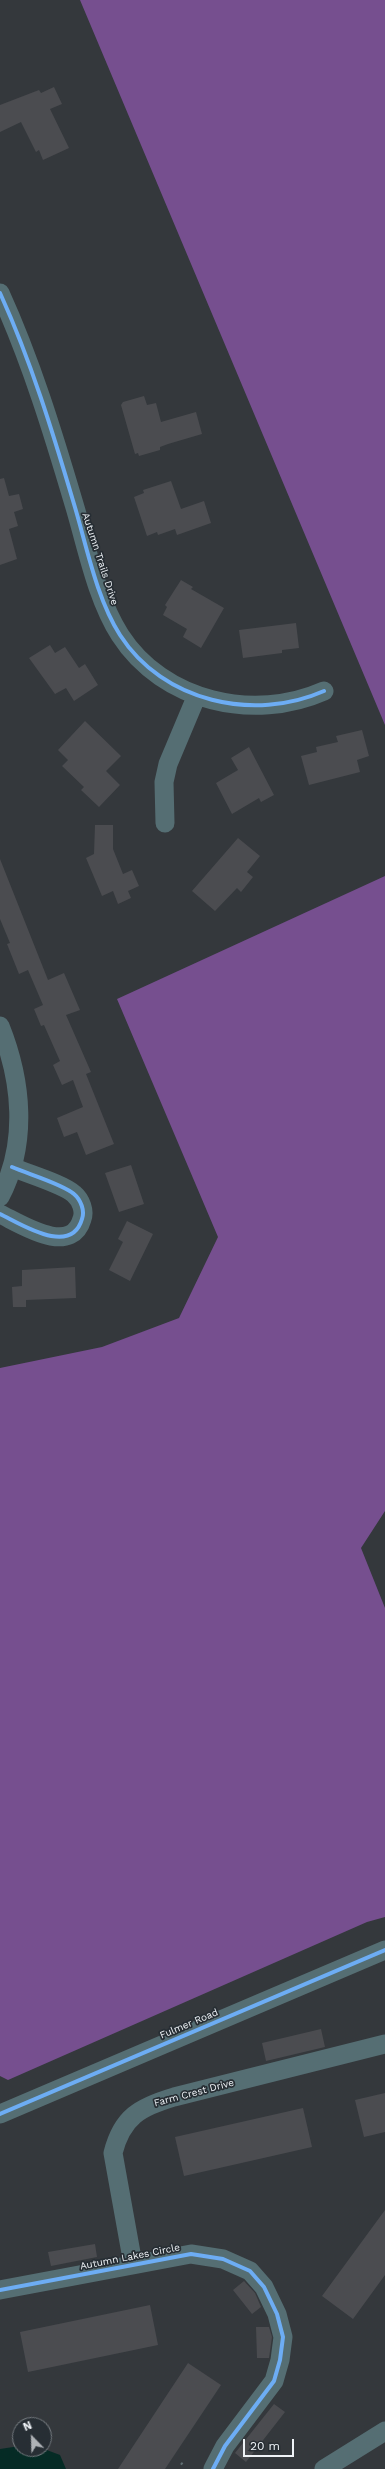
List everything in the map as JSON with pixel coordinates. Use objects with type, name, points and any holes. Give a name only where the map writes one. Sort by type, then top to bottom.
[{"type":"street","name":"Autumn Trails Drive","points":[[0,293],[51,426],[105,605],[120,635],[157,673],[182,689],[222,703],[279,705],[306,699],[324,691]]},
{"type":"street","points":[[166,823],[164,782],[168,764],[197,695]]},
{"type":"street","points":[[0,1026],[12,1056],[20,1108],[18,1133],[12,1167],[0,1197]]},
{"type":"street","points":[[0,1214],[52,1238],[62,1238],[71,1234],[78,1228],[82,1219],[83,1209],[79,1200],[71,1191],[12,1167]]},
{"type":"street","name":"Fulmer Road","points":[[0,2114],[385,1950]]},
{"type":"street","name":"Farm Crest Drive","points":[[133,2264],[113,2153],[117,2137],[125,2124],[136,2112],[153,2103],[174,2097],[385,2044]]},
{"type":"street","name":"Autumn Lakes Circle","points":[[0,2290],[191,2254],[223,2259],[250,2271],[264,2287],[277,2314],[283,2337],[280,2360],[274,2381],[225,2446],[213,2469]]},
{"type":"street","points":[[324,2469],[385,2431]]},
{"type":"shaded area","points":[[80,0],[385,0],[385,725]]},
{"type":"shaded area","points":[[385,876],[385,1511],[361,1548],[385,1608],[385,1917],[367,1922],[8,2080],[0,2076],[0,1368],[102,1347],[179,1318],[218,1237],[117,999]]},
{"type":"shaded area","points":[[12,2447],[12,2457],[52,2457],[52,2452],[60,2455],[66,2469],[0,2469],[0,2449]]},
{"type":"building","points":[[54,87],[62,104],[50,109],[69,148],[43,160],[39,150],[36,152],[21,122],[0,132],[0,105],[39,90],[41,93]]},
{"type":"building","points":[[144,396],[147,405],[156,403],[161,422],[196,412],[202,434],[160,447],[160,450],[139,456],[138,453],[135,454],[121,405],[123,402]]},
{"type":"building","points":[[4,478],[9,496],[19,494],[23,509],[14,512],[18,526],[9,529],[17,559],[0,565],[0,479]]},
{"type":"building","points":[[171,481],[181,509],[204,501],[211,523],[177,535],[175,529],[158,535],[157,532],[147,536],[134,497],[144,493],[143,490]]},
{"type":"building","points":[[181,580],[193,587],[191,589],[224,608],[201,648],[183,637],[187,629],[163,615],[167,607],[165,605]]},
{"type":"building","points":[[296,623],[299,648],[282,650],[282,653],[243,658],[239,630]]},
{"type":"building","points":[[50,645],[55,653],[65,647],[79,668],[85,664],[98,685],[74,701],[66,688],[55,694],[29,658]]},
{"type":"building","points":[[85,721],[121,756],[106,771],[120,785],[99,807],[81,790],[84,787],[62,766],[68,760],[58,750]]},
{"type":"building","points":[[362,730],[369,756],[357,760],[360,772],[309,785],[301,756],[317,752],[316,747],[338,742],[336,736]]},
{"type":"building","points":[[249,747],[274,795],[261,802],[259,798],[232,814],[216,783],[238,770],[231,758]]},
{"type":"building","points":[[95,825],[113,825],[113,849],[123,874],[132,870],[139,886],[128,891],[131,898],[118,904],[113,891],[102,896],[86,858],[94,854]]},
{"type":"building","points":[[238,838],[260,856],[247,872],[253,877],[241,892],[237,888],[215,911],[192,891]]},
{"type":"building","points":[[0,859],[48,980],[64,973],[80,1010],[66,1015],[91,1072],[86,1074],[114,1144],[86,1155],[77,1132],[64,1137],[57,1118],[83,1107],[73,1080],[62,1085],[53,1065],[60,1061],[44,1025],[41,1026],[34,1009],[43,1005],[28,970],[19,974],[7,944],[10,943],[0,919]]},
{"type":"building","points":[[131,1165],[144,1204],[119,1212],[105,1173]]},
{"type":"building","points":[[127,1221],[153,1234],[130,1281],[109,1270],[123,1242],[118,1239]]},
{"type":"building","points":[[75,1267],[76,1298],[26,1300],[26,1307],[13,1307],[12,1287],[22,1286],[22,1270]]},
{"type":"building","points":[[321,2029],[325,2047],[266,2061],[262,2043]]},
{"type":"building","points":[[385,2093],[385,2132],[364,2137],[355,2100]]},
{"type":"building","points":[[303,2108],[312,2147],[184,2176],[175,2137]]},
{"type":"building","points":[[385,2210],[385,2275],[353,2319],[322,2296]]},
{"type":"building","points":[[95,2244],[97,2257],[51,2266],[48,2252]]},
{"type":"building","points":[[244,2281],[255,2293],[261,2307],[252,2314],[233,2290]]},
{"type":"building","points":[[150,2305],[158,2345],[28,2372],[20,2332]]},
{"type":"building","points":[[256,2327],[269,2327],[272,2337],[269,2358],[257,2358]]},
{"type":"building","points":[[188,2363],[221,2385],[165,2469],[118,2469]]},
{"type":"building","points":[[274,2404],[285,2412],[246,2462],[235,2453]]},
{"type":"cycle path","points":[[0,293],[22,345],[50,424],[98,588],[120,635],[138,658],[160,676],[185,690],[212,700],[240,705],[269,705],[297,700],[324,691]]},
{"type":"cycle path","points":[[0,1214],[32,1230],[57,1237],[68,1236],[76,1230],[83,1216],[83,1209],[80,1202],[69,1190],[12,1167]]},
{"type":"cycle path","points":[[0,2114],[385,1950]]},
{"type":"cycle path","points":[[0,2290],[191,2254],[223,2259],[250,2271],[264,2287],[277,2314],[283,2337],[280,2360],[274,2381],[225,2446],[213,2469]]}]
